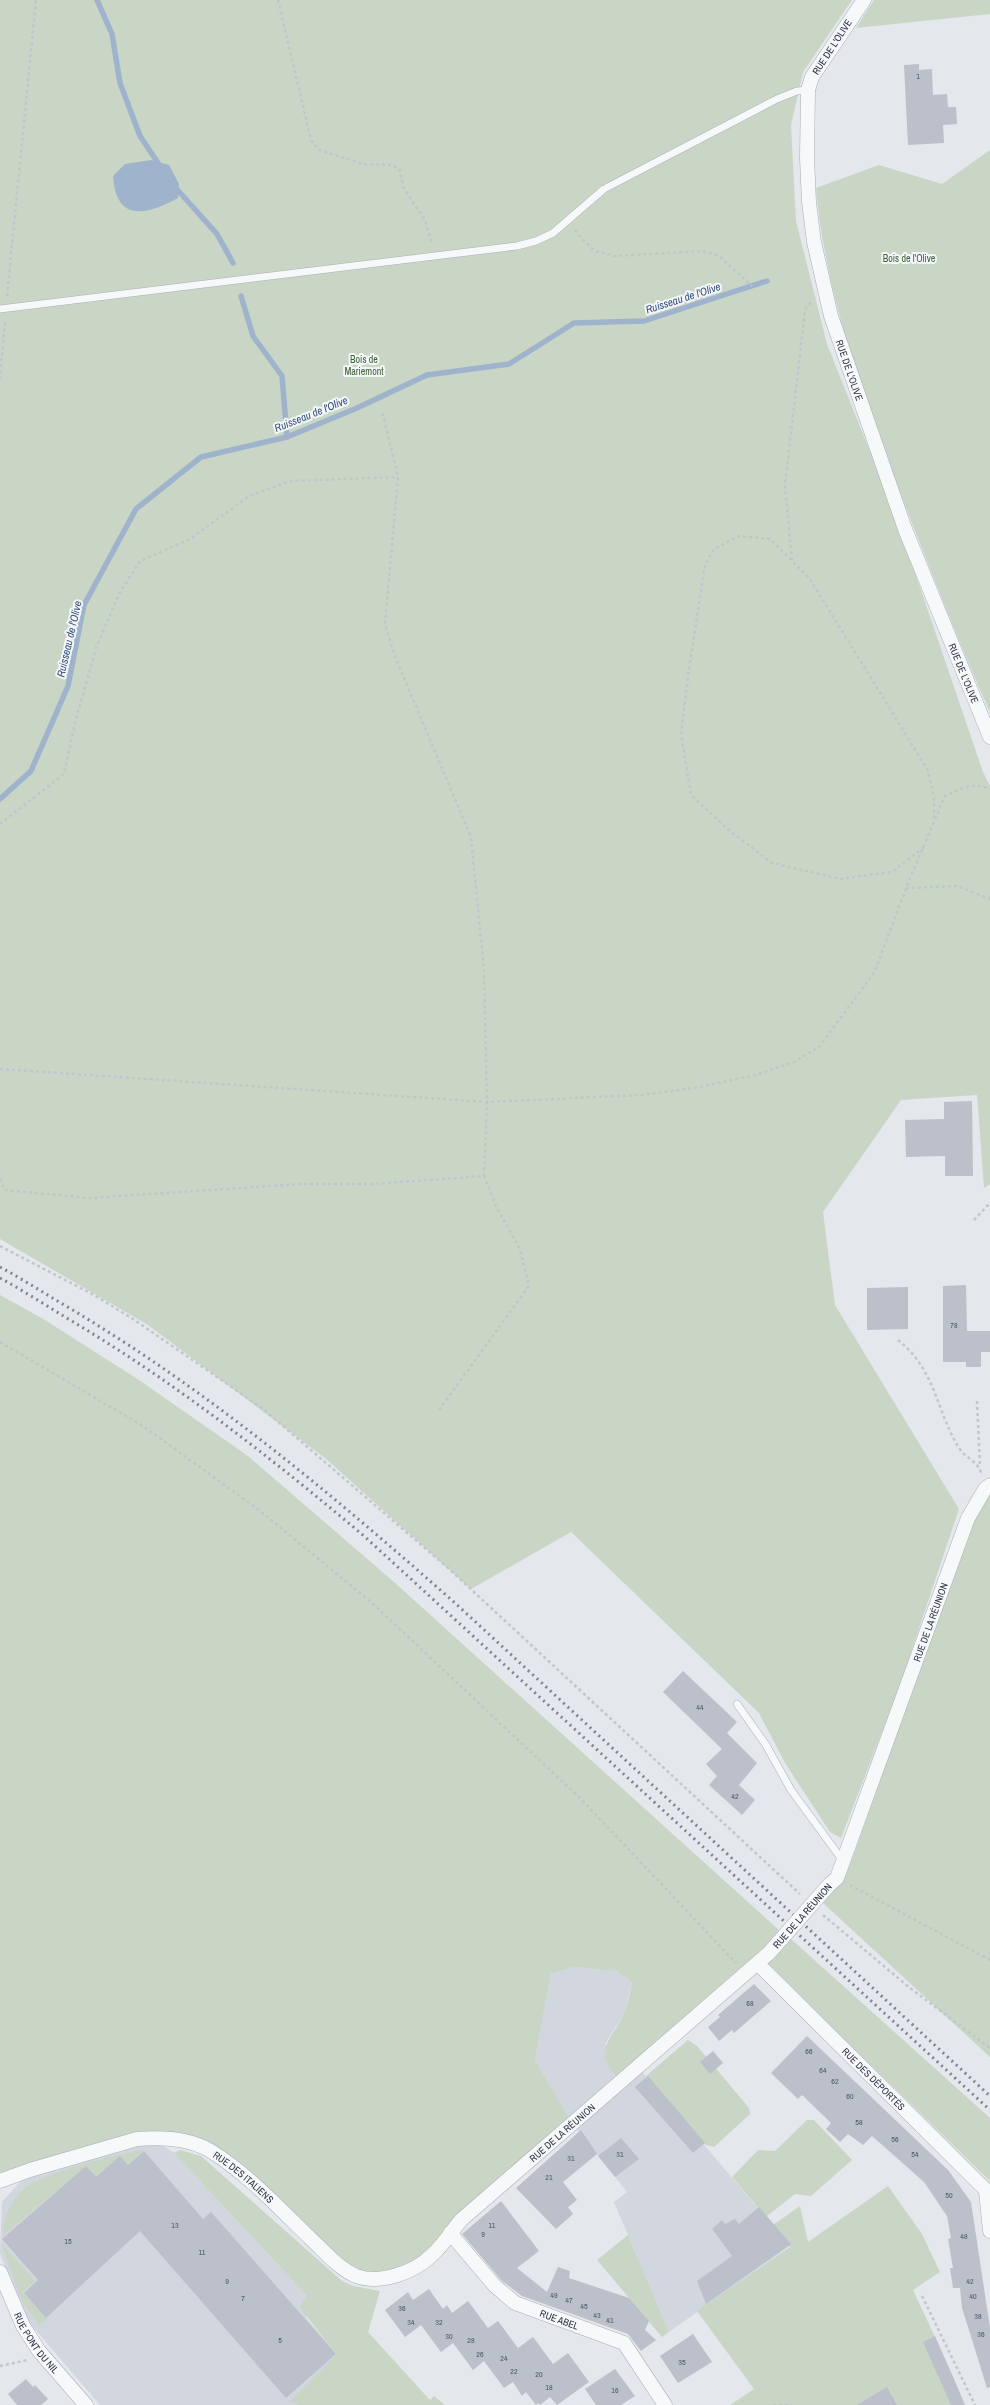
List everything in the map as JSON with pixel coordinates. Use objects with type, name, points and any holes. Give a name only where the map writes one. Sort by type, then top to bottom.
[{"type":"street","name":"RUE DE L'OLIVE","points":[[864,0],[812,77],[808,90],[806,158],[814,242],[831,316],[906,529],[990,737]]},
{"type":"street","name":"RUE DE LA RÉUNION","points":[[450,2234],[461,2220],[758,1964],[833,1881],[843,1861],[968,1518],[988,1487]]},
{"type":"street","name":"RUE DES DÉPORTÉS","points":[[758,1964],[988,2192]]},
{"type":"street","name":"RUE DES ITALIENS","points":[[0,2181],[30,2170],[122,2144],[156,2138],[192,2143],[208,2149],[241,2173],[338,2265],[358,2276],[391,2277],[417,2266],[432,2255],[450,2234]]},
{"type":"street","points":[[988,2192],[990,2231]]},
{"type":"street","name":"RUE ABEL","points":[[450,2234],[495,2286],[515,2302],[624,2343],[665,2405]]},
{"type":"street","name":"RUE PONT DU NIL","points":[[0,2272],[23,2326],[39,2351],[86,2405]]},
{"type":"lane","points":[[3,309],[435,257],[516,246],[536,241],[554,232],[604,189],[777,99],[797,91],[808,90]]},
{"type":"lane","points":[[737,1704],[766,1745],[791,1790],[843,1861]]},
{"type":"path","points":[[0,379],[3,309],[36,0]]},
{"type":"path","points":[[278,0],[311,140],[319,150],[363,164],[390,165],[399,168],[404,189],[425,220],[435,257]]},
{"type":"path","points":[[568,220],[583,240],[595,250],[615,256],[702,251],[718,255],[752,286]]},
{"type":"path","points":[[792,560],[785,486],[798,366],[805,310],[824,288]]},
{"type":"path","points":[[382,411],[398,477],[385,624],[396,658],[472,836],[484,970],[487,1102],[484,1176],[497,1208],[520,1249],[529,1286],[439,1410]]},
{"type":"path","points":[[0,824],[64,774],[75,723],[96,648],[119,594],[140,561],[190,539],[249,496],[290,481],[398,477]]},
{"type":"path","points":[[924,847],[892,872],[840,879],[772,863],[730,831],[691,796],[681,734],[689,669],[705,565],[714,549],[738,536],[770,539],[810,579],[927,769],[934,797],[934,822]]},
{"type":"path","points":[[0,1069],[487,1102],[641,1094],[686,1089],[756,1075],[794,1062],[819,1047],[874,973],[906,888],[945,796],[964,786],[983,786],[990,789]]},
{"type":"path","points":[[906,888],[956,886],[990,899]]},
{"type":"path","points":[[0,1179],[5,1190],[89,1198],[300,1184],[372,1184],[484,1176]]},
{"type":"path","points":[[974,1220],[990,1202]]},
{"type":"path","points":[[0,1246],[127,1315],[262,1408],[448,1568],[803,1897]]},
{"type":"path","points":[[898,1340],[923,1366],[958,1447],[980,1467]]},
{"type":"path","points":[[0,1342],[143,1426],[259,1510],[372,1604],[581,1799],[747,1974]]},
{"type":"path","points":[[977,1401],[980,1467],[988,1487]]},
{"type":"path","points":[[833,1881],[990,1960]]},
{"type":"path","points":[[820,1913],[910,1988],[990,2048]]},
{"type":"path","points":[[922,2296],[976,2405]]},
{"type":"path","points":[[0,2366],[21,2362],[39,2351]]},
{"type":"path","points":[[773,2405],[792,2405]]},
{"type":"shaded area","points":[[574,1967],[616,1971],[632,1982],[624,2014],[605,2044],[638,2067],[790,2246],[669,2332],[614,2202],[627,2192],[572,2123],[535,2060],[551,1972]]},
{"type":"shaded area","points":[[143,2145],[162,2145],[174,2153],[307,2296],[306,2318],[338,2354],[295,2402],[298,2405],[100,2405],[28,2321],[19,2304],[0,2253],[2,2202],[20,2182],[35,2176]]},
{"type":"green space","name":"Bois de Mariemont","points":[[0,0],[852,0],[803,72],[791,125],[796,221],[827,344],[896,517],[983,772],[990,786],[990,1184],[984,1188],[977,1095],[901,1100],[823,1212],[835,1305],[959,1509],[899,1688],[841,1838],[830,1832],[785,1763],[759,1713],[571,1532],[471,1589],[325,1458],[148,1325],[0,1239]]},
{"type":"green space","points":[[874,0],[990,0],[990,14],[856,28]]},
{"type":"green space","name":"Bois de l'Olive","points":[[990,150],[990,712],[925,557],[890,466],[849,349],[828,269],[816,188],[879,165],[942,184]]},
{"type":"green space","points":[[0,1295],[45,1320],[139,1380],[248,1456],[394,1582],[780,1931],[758,1964],[638,2067],[615,2075],[608,2065],[605,2057],[605,2049],[624,2013],[632,1982],[616,1971],[574,1967],[551,1973],[535,2060],[572,2123],[417,2266],[357,2276],[208,2149],[156,2138],[0,2181]]},
{"type":"green space","points":[[990,1490],[990,2057],[823,1903],[850,1865],[976,1510]]},
{"type":"green space","points":[[791,1939],[990,2118],[990,2181],[767,1964]]},
{"type":"green space","points":[[688,2040],[697,2046],[749,2108],[750,2114],[714,2147],[704,2144],[646,2076]]},
{"type":"green space","points":[[807,2120],[814,2120],[852,2160],[811,2196],[795,2194],[766,2217],[732,2177],[758,2150],[775,2151]]},
{"type":"green space","points":[[144,2150],[128,2164],[120,2156],[96,2177],[86,2166],[4,2235],[4,2222],[8,2210],[15,2198],[33,2183],[46,2177],[100,2159]]},
{"type":"green space","points":[[180,2150],[201,2156],[342,2281],[353,2286],[380,2291],[368,2332],[430,2400],[434,2396],[445,2405],[298,2405],[290,2401],[337,2354],[299,2307],[307,2296],[174,2153]]},
{"type":"green space","points":[[888,2186],[922,2234],[940,2272],[913,2290],[935,2337],[953,2405],[730,2405],[754,2389],[697,2311],[790,2247],[773,2225],[800,2206],[808,2242]]},
{"type":"green space","points":[[628,2235],[669,2332],[662,2337],[597,2260]]},
{"type":"green space","points":[[1,2243],[35,2281],[22,2292],[47,2319],[39,2325],[22,2301]]},
{"type":"water","points":[[151,160],[169,165],[179,184],[178,198],[145,211],[135,211],[127,208],[120,202],[115,191],[113,176],[125,164]]},
{"type":"building","points":[[919,64],[919,70],[932,69],[933,95],[947,94],[948,107],[956,107],[957,124],[943,125],[944,143],[908,145],[904,65]]},
{"type":"building","points":[[972,1101],[973,1176],[945,1176],[945,1156],[906,1157],[905,1120],[944,1119],[944,1102]]},
{"type":"building","points":[[966,1285],[967,1331],[990,1331],[990,1352],[981,1352],[981,1367],[966,1367],[966,1362],[943,1362],[943,1286]]},
{"type":"building","points":[[908,1287],[908,1329],[867,1330],[867,1288]]},
{"type":"building","points":[[683,1671],[737,1722],[727,1733],[757,1763],[739,1785],[755,1800],[742,1815],[709,1785],[717,1776],[706,1764],[722,1749],[663,1692]]},
{"type":"building","points":[[754,1984],[771,2001],[734,2033],[732,2030],[719,2041],[708,2027],[720,2017],[718,2015]]},
{"type":"building","points":[[807,2036],[948,2170],[971,2202],[990,2328],[990,2387],[987,2388],[962,2308],[960,2288],[953,2288],[950,2268],[953,2268],[948,2239],[951,2238],[947,2216],[924,2182],[872,2136],[863,2145],[848,2134],[840,2142],[826,2129],[831,2123],[802,2095],[798,2099],[771,2073]]},
{"type":"building","points":[[713,2051],[723,2063],[710,2074],[700,2062]]},
{"type":"building","points":[[648,2076],[705,2143],[693,2153],[635,2087]]},
{"type":"building","points":[[581,2130],[597,2154],[563,2182],[577,2200],[568,2207],[573,2214],[556,2229],[516,2188]]},
{"type":"building","points":[[621,2138],[639,2159],[615,2177],[598,2156]]},
{"type":"building","points":[[144,2151],[203,2219],[211,2212],[336,2354],[286,2398],[140,2231],[46,2318],[24,2293],[38,2280],[2,2239],[86,2166],[96,2177],[120,2156],[128,2165]]},
{"type":"building","points":[[501,2201],[539,2251],[517,2268],[547,2292],[558,2267],[570,2271],[569,2278],[629,2298],[649,2321],[645,2330],[656,2340],[641,2351],[628,2334],[522,2296],[501,2280],[462,2234]]},
{"type":"building","points":[[759,2207],[791,2244],[706,2304],[697,2281],[732,2256],[712,2229],[722,2220],[725,2224],[735,2219],[739,2224]]},
{"type":"building","points":[[429,2289],[443,2309],[447,2305],[452,2313],[468,2301],[488,2328],[498,2321],[518,2348],[533,2337],[553,2364],[568,2353],[589,2382],[557,2405],[550,2397],[540,2405],[538,2403],[536,2405],[526,2392],[522,2396],[513,2382],[504,2388],[484,2361],[473,2370],[453,2343],[441,2352],[421,2325],[405,2337],[385,2310],[408,2292],[413,2300]]},
{"type":"building","points":[[693,2334],[712,2362],[678,2383],[660,2356]]},
{"type":"building","points":[[935,2336],[965,2405],[951,2405],[923,2342]]},
{"type":"building","points":[[615,2369],[635,2396],[621,2405],[596,2405],[585,2389]]},
{"type":"building","points":[[26,2379],[33,2387],[35,2385],[48,2399],[41,2405],[17,2405],[8,2394]]},
{"type":"building","points":[[887,2387],[897,2405],[857,2405]]},
{"type":"waterway","points":[[97,0],[112,34],[120,83],[140,136],[160,166]]},
{"type":"waterway","points":[[174,186],[217,234],[233,263]]},
{"type":"waterway","name":"Ruisseau de l'Olive","points":[[0,799],[31,771],[68,686],[84,605],[136,509],[201,457],[287,437],[357,408],[427,375],[509,364],[574,323],[644,321],[767,281]]},
{"type":"waterway","points":[[241,296],[253,336],[282,376],[287,437]]},
{"type":"railway","points":[[0,1267],[122,1341],[172,1375],[221,1410],[317,1484],[455,1603],[990,2096]]},
{"type":"railway","points":[[0,1278],[105,1341],[182,1393],[256,1448],[364,1536],[990,2110]]}]
